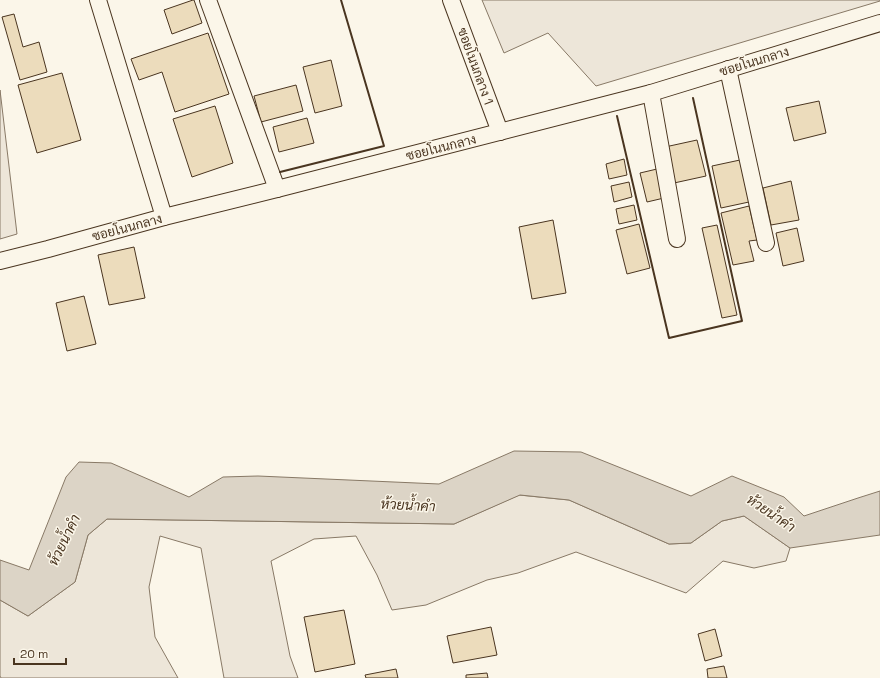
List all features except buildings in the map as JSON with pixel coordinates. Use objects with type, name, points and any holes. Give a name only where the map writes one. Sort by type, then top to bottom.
[{"type":"street","points":[[98,0],[164,217]]},
{"type":"street","points":[[208,0],[277,189]]},
{"type":"street","name":"ซอยโนนกลาง 1","points":[[451,0],[500,132]]},
{"type":"street","name":"ซอยโนนกลาง","points":[[0,261],[164,217],[651,93],[880,23]]},
{"type":"street","points":[[728,69],[766,243]]},
{"type":"street","points":[[651,93],[677,239]]},
{"type":"shaded area","points":[[482,0],[880,1],[596,86],[548,33],[504,53]]},
{"type":"shaded area","points":[[0,90],[17,234],[0,239]]},
{"type":"shaded area","points":[[519,495],[569,500],[669,544],[691,543],[722,521],[744,516],[790,548],[786,561],[754,568],[723,561],[686,593],[576,552],[518,573],[487,580],[426,605],[392,610],[377,575],[356,536],[314,539],[271,561],[290,656],[298,678],[224,678],[201,548],[160,536],[149,587],[155,637],[178,678],[1,678],[0,676],[0,600],[28,616],[75,582],[88,535],[107,519],[454,524]]},
{"type":"water","name":"ห้วยน้ำคำ","points":[[514,451],[581,452],[691,496],[732,476],[784,497],[804,516],[880,491],[880,535],[790,548],[744,516],[722,521],[691,543],[669,544],[569,500],[520,495],[454,524],[107,519],[88,535],[75,582],[28,616],[0,600],[0,560],[29,570],[66,477],[79,462],[111,463],[189,497],[223,477],[258,476],[439,484]]},
{"type":"wall","points":[[280,172],[384,146],[341,0]]},
{"type":"wall","points":[[617,116],[669,338],[742,321],[693,98]]}]
